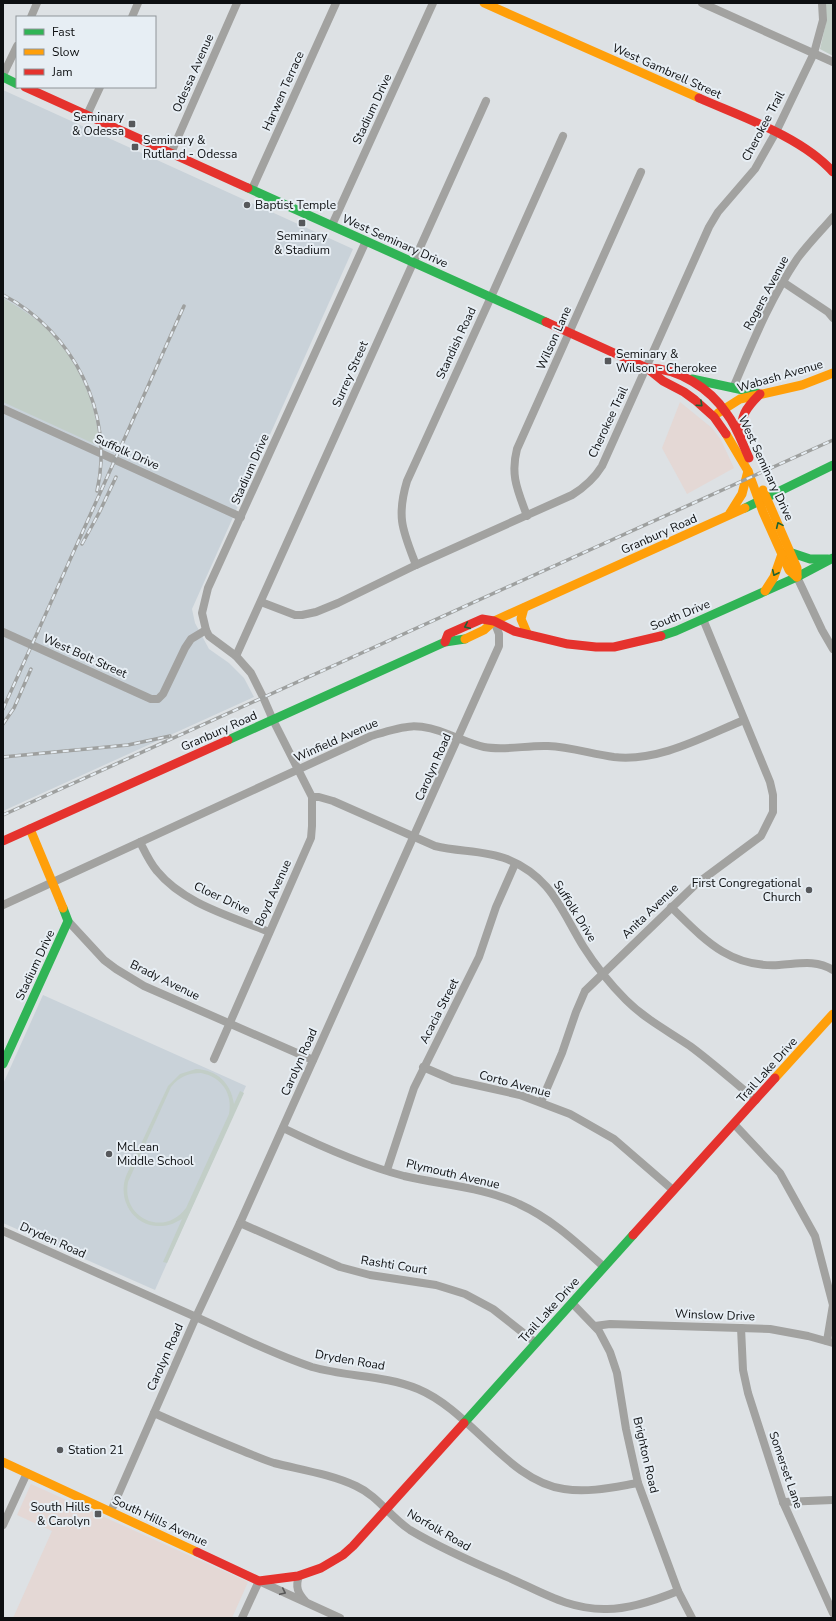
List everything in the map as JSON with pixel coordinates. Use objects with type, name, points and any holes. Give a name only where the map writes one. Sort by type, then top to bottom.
[{"type":"street","points":[[30,16],[37,3]]},
{"type":"street","points":[[132,16],[138,3]]},
{"type":"street","name":"Odessa Avenue","points":[[171,153],[237,3]]},
{"type":"street","name":"Harwen Terrace","points":[[252,190],[336,3]]},
{"type":"street","name":"Stadium Drive","points":[[332,225],[433,3]]},
{"type":"street","name":"West Gambrell Street","points":[[484,3],[776,132],[807,148],[821,159],[833,172]]},
{"type":"street","points":[[702,3],[833,62]]},
{"type":"street","name":"Cherokee Trail","points":[[261,602],[296,615],[316,612],[338,603],[416,565],[527,516],[584,488],[602,466],[709,226],[718,212],[755,169],[776,132],[814,53],[823,20],[822,3]]},
{"type":"street","points":[[16,48],[3,76],[16,83]]},
{"type":"street","name":"West Seminary Drive","points":[[27,88],[647,368],[663,382],[684,392],[695,400],[714,417],[738,452],[792,553],[798,568],[797,577]]},
{"type":"street","points":[[87,115],[100,88]]},
{"type":"street","name":"Surrey Street","points":[[236,656],[486,101]]},
{"type":"street","name":"Standish Road","points":[[416,565],[403,531],[402,499],[405,487],[563,136]]},
{"type":"street","name":"Wilson Lane","points":[[527,516],[515,486],[514,460],[522,438],[641,172]]},
{"type":"street","name":"Rogers Avenue","points":[[733,388],[767,312],[783,282],[798,258],[833,217]]},
{"type":"street","name":"Stadium Drive","points":[[206,630],[202,613],[208,588],[366,241]]},
{"type":"street","points":[[783,282],[828,312],[833,318]]},
{"type":"street","name":"West Seminary Drive","points":[[647,368],[666,370],[694,383],[724,408],[741,440],[789,570],[797,577],[822,630],[833,649]]},
{"type":"street","name":"Wabash Avenue","points":[[714,417],[724,408],[740,399],[760,393],[802,385],[833,373]]},
{"type":"street","points":[[680,376],[760,393]]},
{"type":"street","points":[[741,440],[741,417],[745,408],[760,393]]},
{"type":"street","name":"Suffolk Drive","points":[[3,410],[241,517]]},
{"type":"street","name":"Granbury Road","points":[[3,842],[445,642],[456,643],[486,630],[494,622],[728,516],[762,498],[833,465]]},
{"type":"street","points":[[728,516],[738,506],[743,494],[748,470]]},
{"type":"street","points":[[792,553],[807,558],[820,560],[833,558]]},
{"type":"street","points":[[765,591],[774,577],[782,554]]},
{"type":"street","name":"South Drive","points":[[494,622],[514,631],[568,644],[614,647],[647,640],[676,631],[797,577],[833,558]]},
{"type":"street","points":[[524,608],[522,619],[527,633]]},
{"type":"street","name":"Anita Avenue","points":[[541,1102],[562,1053],[585,991],[695,885],[761,836],[773,812],[773,796],[770,782],[703,619]]},
{"type":"street","name":"Carolyn Road","points":[[111,1511],[196,1317],[283,1128],[499,646],[499,634],[494,622]]},
{"type":"street","points":[[206,630],[209,636],[236,656],[251,673],[264,697],[272,720],[298,770]]},
{"type":"street","name":"West Bolt Street","points":[[3,632],[151,699],[158,699],[163,694],[185,648],[191,639],[206,630]]},
{"type":"street","name":"Winfield Avenue","points":[[3,905],[371,736],[408,725],[425,726],[484,747],[547,746],[574,749],[614,757],[646,756],[682,746],[744,720]]},
{"type":"street","name":"Boyd Avenue","points":[[214,1059],[268,932],[311,838],[312,797],[298,770]]},
{"type":"street","name":"Suffolk Drive","points":[[312,797],[319,797],[333,801],[435,846],[450,850],[478,852],[507,859],[540,879],[553,894],[584,947],[603,973],[626,999],[644,1016],[701,1054],[756,1100]]},
{"type":"street","name":"Brady Avenue","points":[[30,829],[68,921],[94,950],[116,969],[144,986],[313,1060]]},
{"type":"street","name":"Cloer Drive","points":[[140,842],[149,861],[157,871],[167,881],[193,900],[268,932]]},
{"type":"street","name":"Acacia Street","points":[[387,1170],[406,1110],[423,1067],[479,957],[496,908],[515,864]]},
{"type":"street","points":[[671,907],[712,946],[740,960],[756,964],[772,965],[814,962],[833,970]]},
{"type":"street","name":"Stadium Drive","points":[[3,1064],[68,921]]},
{"type":"street","name":"Trail Lake Drive","points":[[259,1581],[298,1576],[318,1570],[339,1559],[387,1509],[833,1014]]},
{"type":"street","name":"Corto Avenue","points":[[423,1067],[453,1080],[520,1095],[575,1116],[614,1140],[673,1190]]},
{"type":"street","points":[[734,1124],[780,1173],[815,1236],[833,1305],[830,1342]]},
{"type":"street","name":"Plymouth Avenue","points":[[283,1128],[344,1156],[405,1176],[489,1194],[518,1203],[541,1215],[561,1229],[604,1267]]},
{"type":"street","name":"Rashti Court","points":[[240,1223],[340,1267],[370,1275],[436,1284],[465,1294],[494,1309],[536,1343]]},
{"type":"street","name":"Dryden Road","points":[[3,1231],[261,1347],[313,1367],[350,1374],[384,1378],[407,1384],[432,1396],[466,1421],[513,1464],[542,1482],[562,1489],[576,1490],[608,1488],[638,1483]]},
{"type":"street","name":"Brighton Road","points":[[572,1303],[595,1326],[606,1342],[617,1373],[626,1429],[638,1483],[678,1591],[692,1618]]},
{"type":"street","name":"Winslow Drive","points":[[595,1326],[610,1324],[788,1331],[830,1342]]},
{"type":"street","name":"Somerset Lane","points":[[741,1328],[743,1370],[748,1393],[782,1502],[833,1613]]},
{"type":"street","name":"Norfolk Road","points":[[154,1413],[225,1444],[274,1462],[330,1476],[368,1492],[397,1520],[409,1529],[455,1554],[552,1599],[571,1605],[608,1610],[628,1607],[678,1591]]},
{"type":"street","name":"South Hills Avenue","points":[[3,1462],[340,1618]]},
{"type":"street","points":[[3,1525],[27,1473]]},
{"type":"street","points":[[782,1502],[833,1500]]},
{"type":"street","points":[[298,1576],[296,1584],[297,1588],[299,1594],[307,1604]]},
{"type":"street","points":[[242,1618],[259,1581]]},
{"type":"shaded area","points":[[825,3],[833,3],[833,56],[820,49],[826,23]]},
{"type":"shaded area","points":[[3,90],[353,249],[192,609],[195,623],[209,649],[229,663],[244,678],[254,697],[3,811]]},
{"type":"shaded area","points":[[3,298],[46,328],[67,353],[76,367],[90,398],[99,446],[3,402]]},
{"type":"shaded area","points":[[680,402],[712,428],[721,440],[734,468],[687,494],[662,448]]},
{"type":"shaded area","name":"McLean Middle School","points":[[43,995],[246,1086],[155,1290],[3,1223],[3,1084]]},
{"type":"shaded area","points":[[196,1069],[204,1070],[216,1075],[222,1079],[230,1090],[234,1104],[240,1091],[244,1093],[167,1263],[163,1262],[182,1219],[165,1226],[152,1225],[143,1222],[130,1211],[126,1203],[124,1185],[126,1176],[168,1086],[180,1074]],"holes":[[[201,1073],[220,1082],[227,1093],[230,1107],[229,1114],[186,1208],[177,1217],[167,1222],[146,1220],[137,1214],[131,1205],[128,1195],[128,1182],[171,1087],[181,1078],[188,1075]]]},
{"type":"shaded area","points":[[31,1484],[248,1582],[232,1618],[13,1618],[52,1531],[17,1515]]},
{"type":"railway","points":[[3,295],[28,311],[50,330],[68,352],[83,377],[94,404],[100,433],[101,462],[97,491]]},
{"type":"railway","points":[[3,709],[184,306]]},
{"type":"railway","points":[[3,815],[833,440]]},
{"type":"railway","points":[[82,544],[116,477]]},
{"type":"railway","points":[[3,724],[14,708],[31,669]]},
{"type":"railway","points":[[3,757],[128,745],[170,736]]},
{"type":"traffic: fast","points":[[3,77],[16,84]]},
{"type":"traffic: fast","points":[[248,188],[546,322]]},
{"type":"traffic: fast","points":[[692,379],[757,393]]},
{"type":"traffic: fast","points":[[745,508],[833,465]]},
{"type":"traffic: fast","points":[[792,553],[810,559],[828,559]]},
{"type":"traffic: fast","points":[[661,636],[676,631],[797,577],[833,558]]},
{"type":"traffic: fast","points":[[228,740],[445,642],[465,639]]},
{"type":"traffic: fast","points":[[3,1064],[68,921],[63,908]]},
{"type":"traffic: fast","points":[[464,1423],[633,1235]]},
{"type":"traffic: slow","points":[[484,3],[699,98]]},
{"type":"traffic: slow","points":[[718,413],[740,399],[802,385],[833,373]]},
{"type":"traffic: slow","points":[[726,434],[748,471],[763,512],[789,570],[797,577]]},
{"type":"traffic: slow","points":[[730,513],[742,494],[748,471]]},
{"type":"traffic: slow","points":[[763,490],[797,568],[797,577]]},
{"type":"traffic: slow","points":[[465,639],[484,630],[494,621],[745,508]]},
{"type":"traffic: slow","points":[[765,591],[774,577],[782,554]]},
{"type":"traffic: slow","points":[[524,608],[521,619],[527,633]]},
{"type":"traffic: slow","points":[[30,829],[63,908]]},
{"type":"traffic: slow","points":[[775,1078],[833,1014]]},
{"type":"traffic: slow","points":[[3,1462],[197,1552]]},
{"type":"traffic: jam","points":[[27,88],[248,188]]},
{"type":"traffic: jam","points":[[699,98],[788,138],[805,148],[833,172]]},
{"type":"traffic: jam","points":[[546,322],[647,368],[663,381],[684,392],[695,400],[714,417],[726,434]]},
{"type":"traffic: jam","points":[[647,368],[659,369],[681,376],[692,381],[712,396],[731,419],[749,458]]},
{"type":"traffic: jam","points":[[741,436],[743,417],[747,408],[760,394]]},
{"type":"traffic: jam","points":[[445,642],[448,634],[482,619],[494,621],[514,631],[568,644],[596,647],[614,647],[661,636]]},
{"type":"traffic: jam","points":[[3,841],[228,740]]},
{"type":"traffic: jam","points":[[633,1235],[775,1078]]},
{"type":"traffic: jam","points":[[197,1552],[259,1581],[298,1576],[321,1568],[343,1555],[353,1546],[464,1423]]},
{"type":"place","name":"Seminary & Odessa","points":[[132,124]]},
{"type":"place","name":"Seminary & Rutland - Odessa","points":[[135,147]]},
{"type":"place","name":"Baptist Temple","points":[[247,205]]},
{"type":"place","name":"Seminary & Stadium","points":[[302,223]]},
{"type":"place","name":"Seminary & Wilson - Cherokee","points":[[608,361]]},
{"type":"place","name":"First Congregational Church","points":[[809,890]]},
{"type":"place","name":"McLean Middle School","points":[[109,1154]]},
{"type":"place","name":"Station 21","points":[[60,1450]]},
{"type":"place","name":"South Hills & Carolyn","points":[[98,1514]]}]
